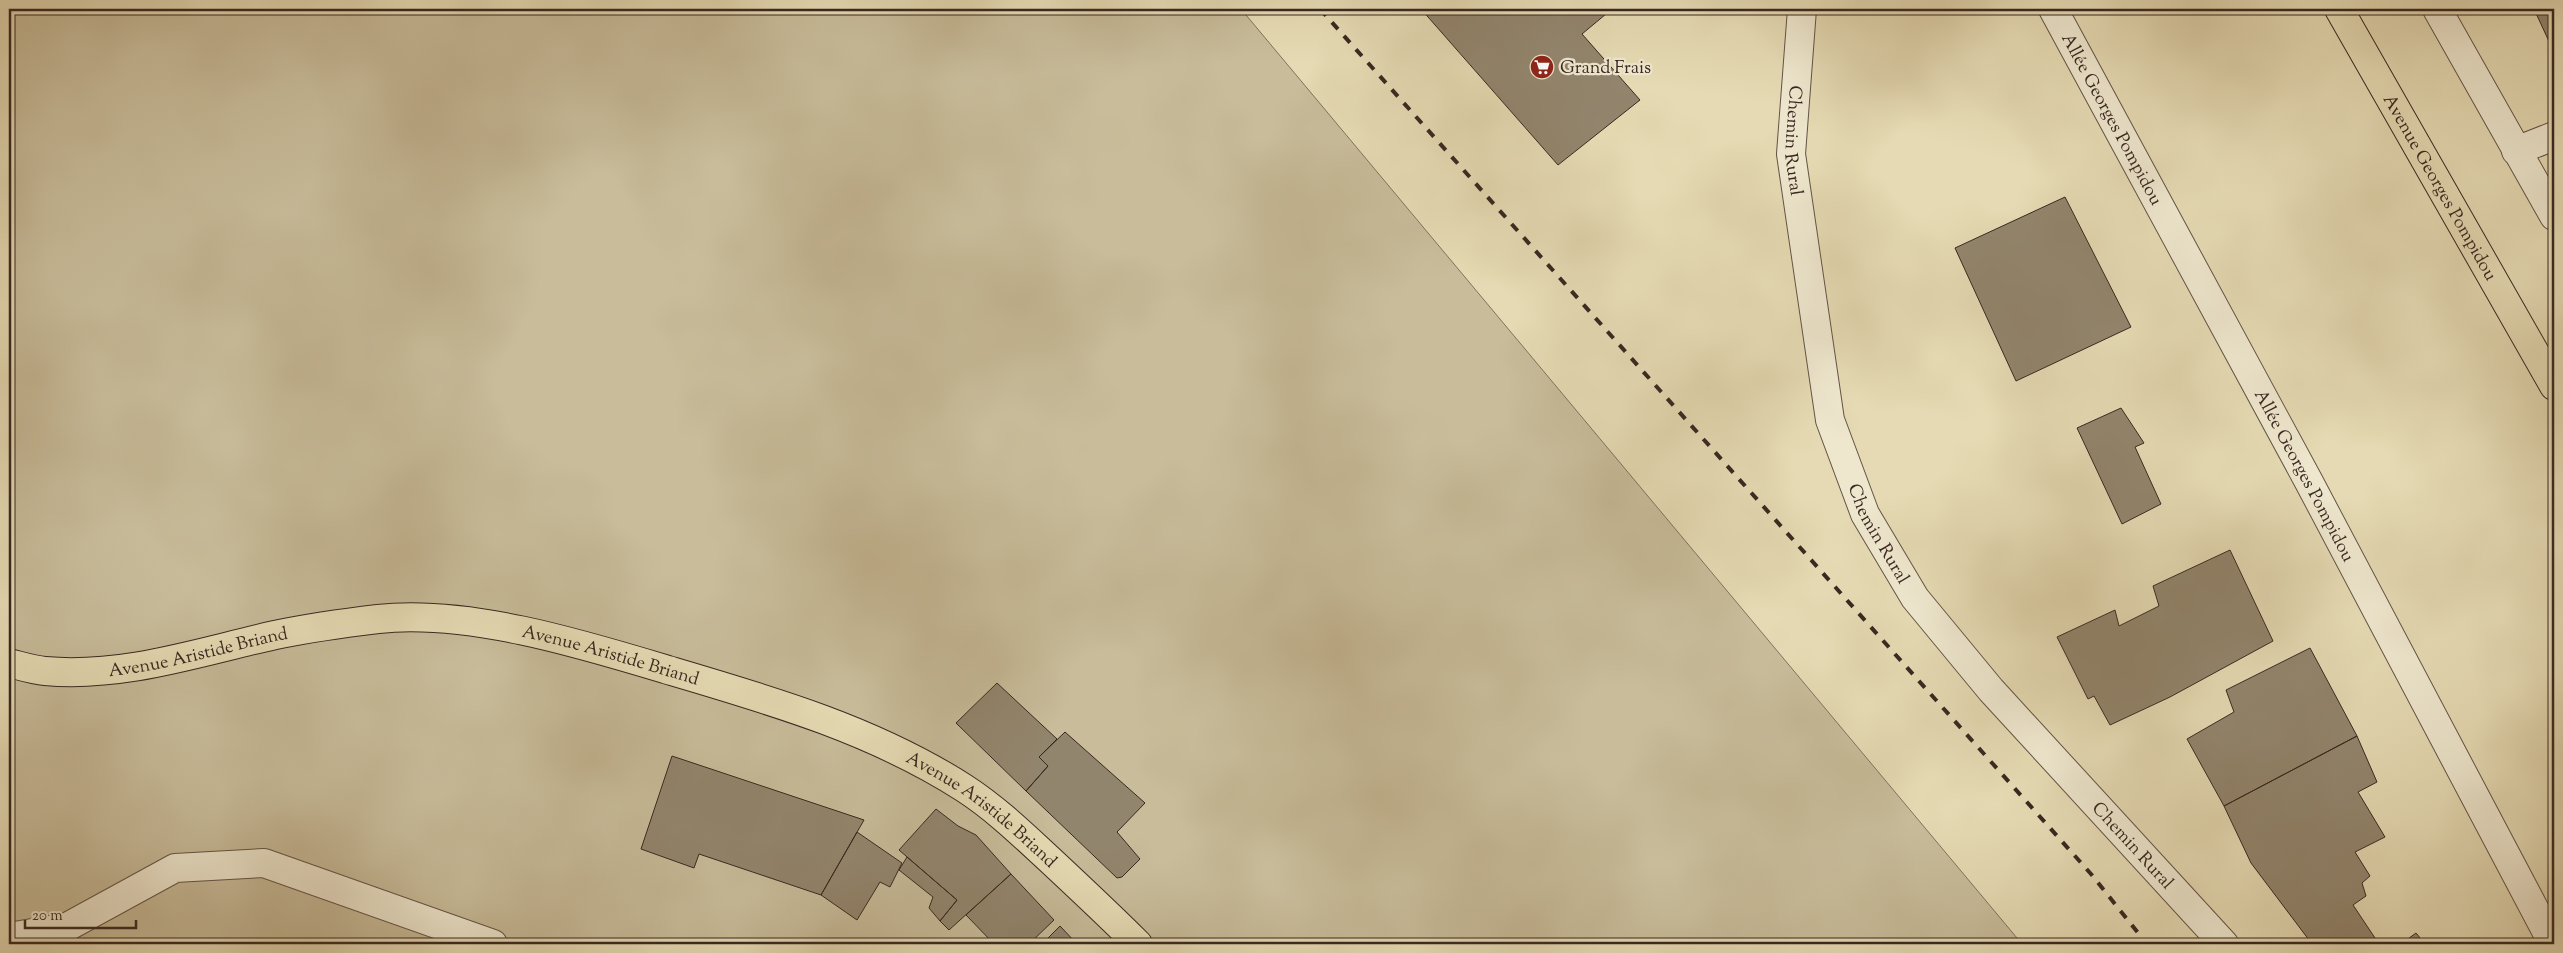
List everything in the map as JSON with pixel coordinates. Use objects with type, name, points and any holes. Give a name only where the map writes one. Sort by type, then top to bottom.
[{"type":"main road","name":"Avenue Georges Pompidou","points":[[2340,9],[2548,376],[2554,392]]},
{"type":"main road","name":"Avenue Aristide Briand","points":[[9,663],[44,671],[107,671],[165,662],[278,634],[382,619],[456,619],[560,640],[732,689],[832,722],[873,739],[927,766],[965,788],[1002,816],[1109,914],[1138,944]]},
{"type":"street","name":"Chemin Rural","points":[[1802,9],[1791,154],[1830,420],[1866,514],[1915,598],[1991,690],[2224,944]]},
{"type":"street","name":"Allée Georges Pompidou","points":[[2053,9],[2314,491],[2553,944]]},
{"type":"street","points":[[2437,9],[2554,216]]},
{"type":"street","points":[[2516,151],[2554,136]]},
{"type":"street","points":[[9,937],[67,928],[174,868],[264,863],[493,944]]},
{"type":"shaded area","points":[[9,9],[1241,9],[2022,944],[9,944]]},
{"type":"building","name":"Grand Frais","points":[[1421,9],[1612,9],[1582,34],[1640,100],[1558,165]]},
{"type":"building","points":[[2534,9],[2554,9],[2554,51],[2553,50]]},
{"type":"building","points":[[2065,197],[2131,327],[2016,381],[1955,248]]},
{"type":"building","points":[[2121,408],[2144,443],[2135,447],[2161,504],[2122,524],[2077,428]]},
{"type":"building","points":[[2230,550],[2273,641],[2170,697],[2110,725],[2094,696],[2088,699],[2057,637],[2115,610],[2119,626],[2159,606],[2153,586]]},
{"type":"building","points":[[2310,648],[2357,736],[2224,806],[2187,739],[2234,712],[2226,690]]},
{"type":"building","points":[[997,683],[1057,739],[1039,757],[1048,766],[1026,791],[956,723]]},
{"type":"building","points":[[1065,732],[1145,803],[1117,832],[1140,859],[1122,877],[1117,878],[1026,791],[1048,766],[1039,757]]},
{"type":"building","points":[[2357,736],[2377,782],[2358,792],[2385,837],[2355,852],[2370,876],[2362,883],[2366,896],[2353,905],[2379,944],[2312,944],[2251,863],[2224,806]]},
{"type":"building","points":[[672,756],[864,820],[821,895],[699,854],[694,868],[641,849]]},
{"type":"building","points":[[936,809],[958,826],[976,835],[1011,874],[949,930],[940,921],[957,900],[899,850]]},
{"type":"building","points":[[857,832],[902,863],[890,887],[880,882],[857,920],[821,895]]},
{"type":"building","points":[[907,857],[957,900],[940,921],[929,908],[933,897],[899,870]]},
{"type":"building","points":[[1011,874],[1054,920],[1029,944],[994,944],[966,915]]},
{"type":"building","points":[[1060,926],[1077,944],[1042,944]]},
{"type":"building","points":[[2416,933],[2425,944],[2401,944]]},
{"type":"railway","points":[[1320,9],[2091,874],[2147,944]]},
{"type":"place","name":"Grand Frais","points":[[1542,67]]}]
